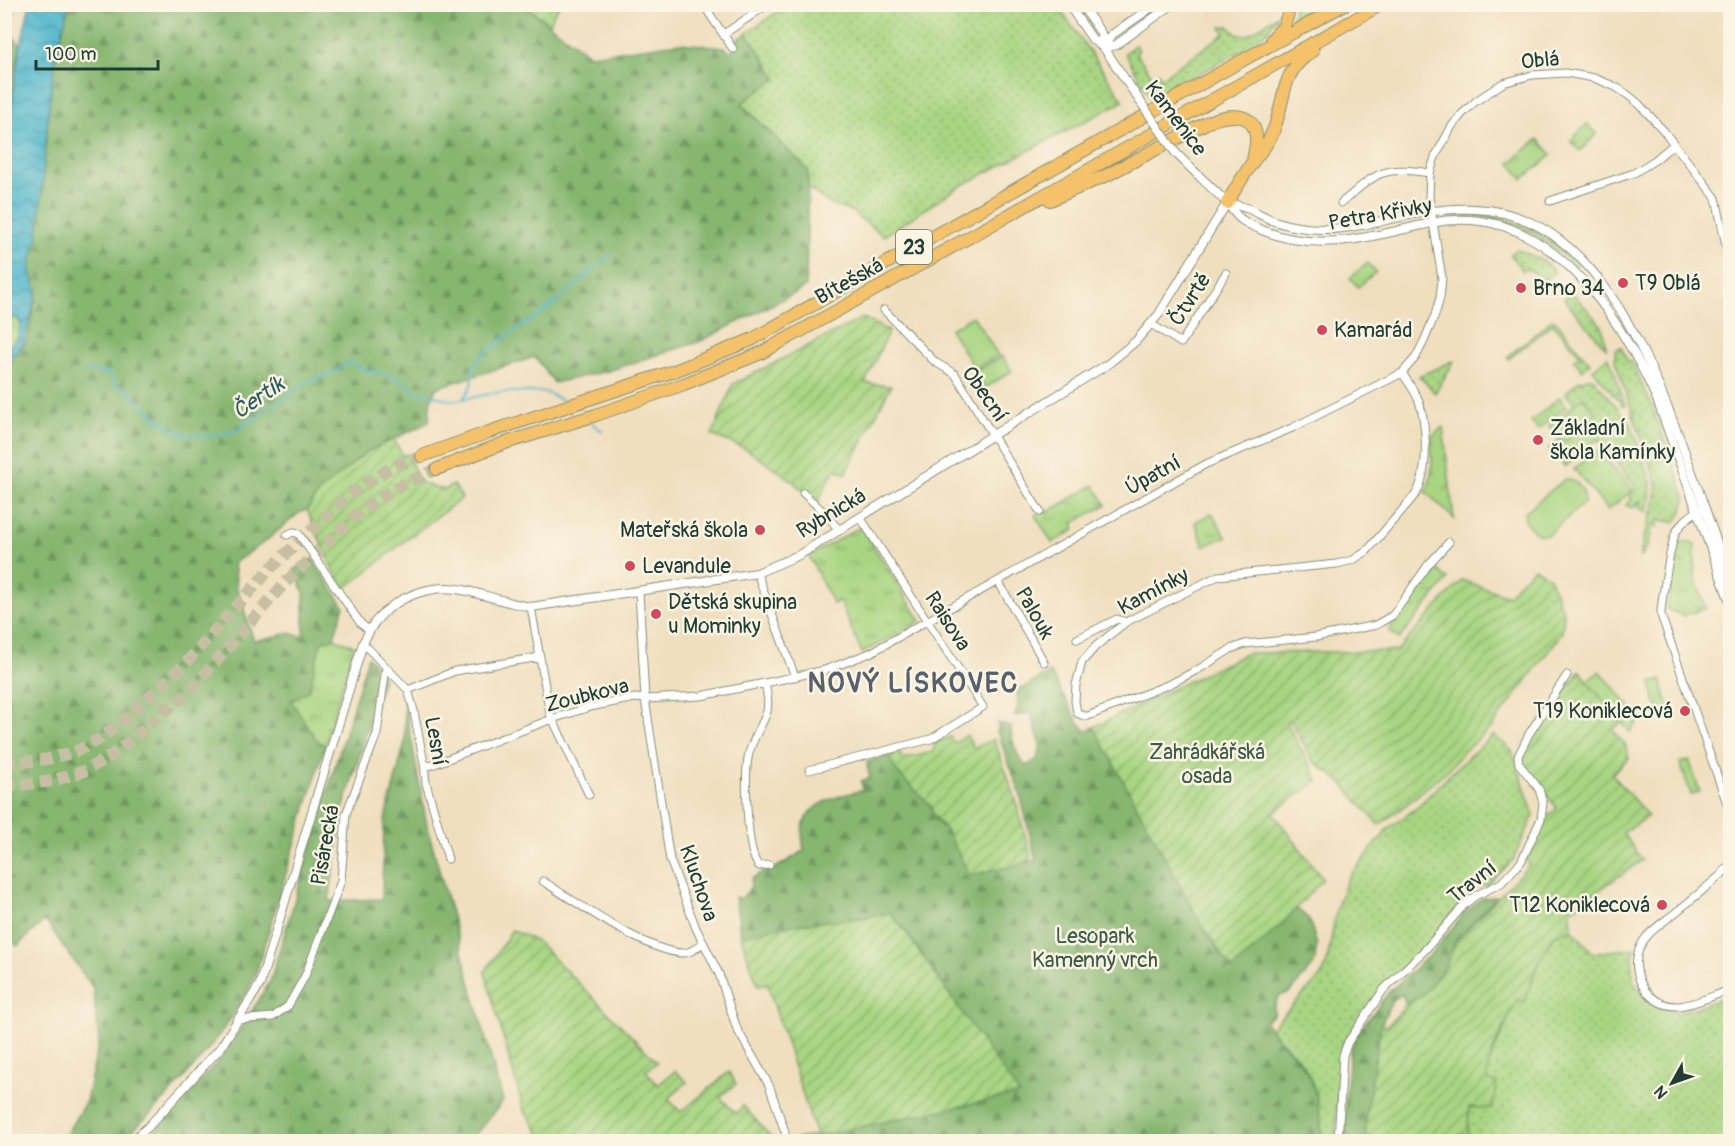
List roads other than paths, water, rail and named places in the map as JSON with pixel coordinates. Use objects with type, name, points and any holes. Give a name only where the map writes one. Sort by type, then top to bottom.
[{"type":"highway","points":[[1234,65],[1277,36],[1286,23],[1291,4]]},
{"type":"highway","name":"Bítešská","points":[[422,456],[677,370],[753,339],[1345,4]]},
{"type":"highway","points":[[1227,203],[1270,138],[1276,125],[1285,86],[1296,65],[1306,55],[1357,25],[1383,4]]},
{"type":"highway","name":"Bítešská","points":[[437,469],[502,444],[596,415],[684,384],[761,352],[1383,4]]},
{"type":"highway","points":[[993,224],[1107,175],[1223,116],[1238,117],[1251,125],[1256,136],[1253,161]]},
{"type":"street","points":[[703,4],[733,49]]},
{"type":"street","points":[[724,34],[768,4]]},
{"type":"street","name":"Kamenice","points":[[1068,4],[1093,40],[1104,48],[1175,153],[1227,203]]},
{"type":"street","name":"Kamenice","points":[[1081,4],[1101,33],[1104,48]]},
{"type":"street","points":[[1104,48],[1110,36],[1156,4]]},
{"type":"street","points":[[1104,48],[1116,45],[1173,4]]},
{"type":"street","name":"Oblá","points":[[1433,223],[1429,197],[1430,173],[1442,142],[1463,113],[1503,83],[1532,75],[1583,76],[1616,87],[1639,104],[1674,144],[1716,198],[1731,264]]},
{"type":"street","points":[[1550,201],[1634,173],[1655,160],[1674,144]]},
{"type":"street","points":[[1341,203],[1369,181],[1384,173],[1400,171],[1430,173]]},
{"type":"street","name":"Petra Křivky","points":[[1227,203],[1247,208],[1279,222],[1321,229],[1349,227],[1431,211],[1478,209],[1506,213],[1554,236],[1584,264],[1613,297],[1645,353],[1662,393],[1731,602]]},
{"type":"street","name":"Petra Křivky","points":[[1227,203],[1240,219],[1259,229],[1283,237],[1313,242],[1346,241],[1433,223],[1466,219],[1485,221],[1510,228],[1547,247],[1572,270],[1613,318],[1636,356],[1656,397],[1731,580]]},
{"type":"street","name":"Rybnická","points":[[363,643],[376,621],[396,602],[437,588],[461,589],[531,607],[758,573],[799,555],[1108,364],[1136,341],[1159,314],[1227,203]]},
{"type":"street","points":[[1402,373],[1416,357],[1440,298],[1442,278],[1433,223]]},
{"type":"street","name":"Čtvrtě","points":[[1151,324],[1181,343],[1226,273]]},
{"type":"street","name":"Obecní","points":[[884,310],[935,362],[956,374],[1040,512]]},
{"type":"street","name":"Úpatní","points":[[928,621],[1206,464],[1292,428],[1402,373]]},
{"type":"street","name":"Kamínky","points":[[1402,373],[1419,402],[1424,431],[1424,474],[1422,484],[1416,494],[1367,551],[1353,560],[1337,564],[1218,576],[1126,622],[1096,646],[1082,662],[1075,693],[1075,709],[1079,715],[1084,716],[1096,713],[1170,684],[1231,649],[1245,644],[1316,637],[1376,625],[1393,615],[1428,565],[1449,542]]},
{"type":"street","points":[[803,493],[825,513],[839,530]]},
{"type":"street","points":[[1701,509],[1683,523],[1675,534],[1661,615],[1729,800],[1731,812]]},
{"type":"street","name":"Raisova","points":[[809,770],[931,739],[982,707],[860,517]]},
{"type":"street","points":[[287,535],[293,532],[298,533],[361,624],[370,631]]},
{"type":"street","points":[[758,573],[795,677]]},
{"type":"street","name":"Palouk","points":[[998,581],[1044,662]]},
{"type":"street","name":"Kluchova","points":[[639,591],[645,699],[670,860],[718,974],[737,1029],[769,1086],[785,1132]]},
{"type":"street","points":[[531,607],[552,719],[589,795]]},
{"type":"street","name":"Palouk","points":[[1077,639],[1117,619],[1126,622]]},
{"type":"street","name":"Zoubkova","points":[[424,763],[429,766],[552,719],[609,702],[635,698],[701,696],[825,670],[870,653],[928,621]]},
{"type":"street","name":"Lesní","points":[[363,643],[408,690],[424,763],[426,783],[448,859]]},
{"type":"street","name":"Pisárecká","points":[[131,1142],[148,1127],[221,1047],[260,984],[363,643]]},
{"type":"street","points":[[408,690],[455,671],[540,657]]},
{"type":"street","name":"Pisárecká","points":[[237,1020],[273,1017],[288,1006],[305,976],[341,881],[346,814],[377,734],[386,667]]},
{"type":"street","name":"Travní","points":[[1338,1142],[1343,1055],[1348,1042],[1384,989],[1425,950],[1464,904],[1501,883],[1521,862],[1540,819],[1543,803],[1539,789],[1519,764],[1518,756],[1529,734],[1567,675]]},
{"type":"street","points":[[765,684],[767,712],[753,740],[748,757],[746,778],[749,834],[754,860],[759,866],[769,865]]},
{"type":"street","points":[[1731,864],[1721,875],[1651,932],[1639,948],[1636,962],[1636,972],[1642,986],[1651,997],[1668,1005],[1686,1005],[1731,990]]},
{"type":"street","points":[[543,880],[595,915],[669,951],[690,952],[703,943]]},
{"type":"water","points":[[30,5],[69,5],[56,56],[49,105],[38,235],[30,268],[37,292],[24,342],[5,367],[5,350],[17,339],[21,324],[16,317],[5,322],[5,202],[10,122],[21,44]]},
{"type":"waterway","name":"Čertík","points":[[463,398],[470,388],[473,370],[485,354],[556,302],[611,254]]},
{"type":"waterway","name":"Čertík","points":[[86,371],[109,373],[116,386],[126,389],[162,423],[186,435],[209,436],[236,431],[308,382],[330,374],[350,362],[367,371],[392,375],[417,393],[430,394],[449,400],[500,392],[545,392],[564,401]]},
{"type":"waterway","name":"Čertík","points":[[590,422],[602,431]]},
{"type":"tunnel","points":[[4,764],[48,759],[75,752],[100,739],[182,667],[270,569],[349,495],[390,468],[422,456]]},
{"type":"tunnel","points":[[4,785],[52,781],[84,771],[109,757],[197,683],[283,585],[361,510],[398,487],[437,469]]},
{"type":"place","name":"T9 Oblá","points":[[1623,283]]},
{"type":"place","name":"Brno 34","points":[[1521,288]]},
{"type":"place","name":"Kamarád","points":[[1322,330]]},
{"type":"place","name":"Základní škola Kamínky","points":[[1538,440]]},
{"type":"place","name":"Mateřská škola","points":[[760,530]]},
{"type":"place","name":"Levandule","points":[[630,566]]},
{"type":"place","name":"Dětská skupina u Mominky","points":[[656,614]]},
{"type":"place","name":"T19 Koniklecová","points":[[1685,711]]},
{"type":"place","name":"T12 Koniklecová","points":[[1662,905]]},
{"type":"district","name":"NOVÝ LÍSKOVEC","points":[[913,683]]},
{"type":"park label","name":"Zahrádkářská osada","points":[[1207,764]]},
{"type":"park label","name":"Lesopark Kamenný vrch","points":[[1095,948]]}]
